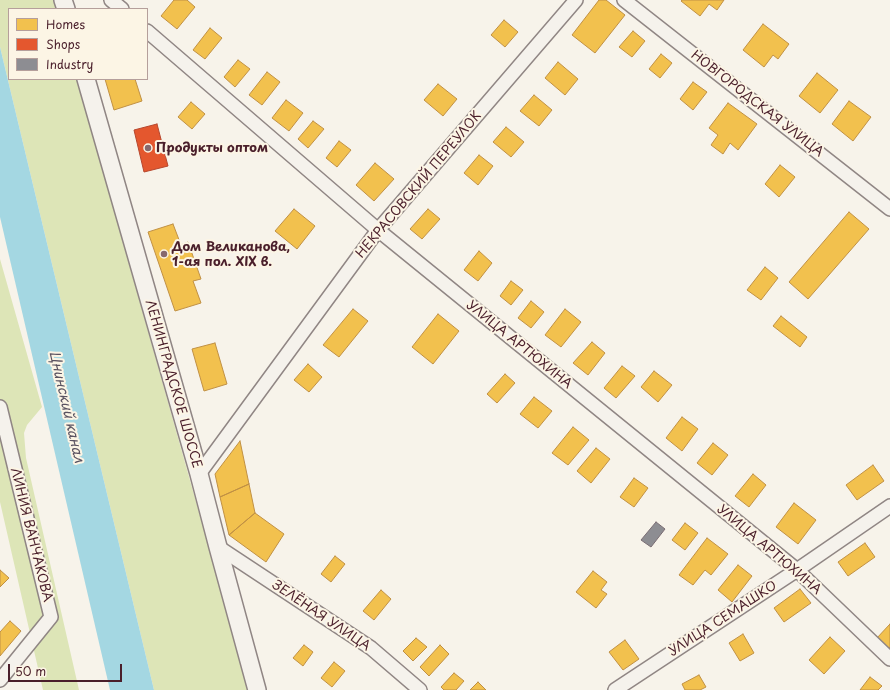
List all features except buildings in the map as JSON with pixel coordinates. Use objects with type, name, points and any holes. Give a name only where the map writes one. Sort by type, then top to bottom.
[{"type":"street","points":[[111,0],[121,8]]},
{"type":"street","name":"НЕКРАСОВСКИЙ ПЕРЕУЛОК","points":[[199,474],[378,230],[576,0]]},
{"type":"street","name":"НОВГОРОДСКАЯ УЛИЦА","points":[[624,0],[890,208]]},
{"type":"street","name":"УЛИЦА АРТЮХИНА","points":[[148,32],[378,230],[797,570],[890,659]]},
{"type":"street","name":"ЛЕНИНГРАДСКОЕ ШОССЕ","points":[[86,80],[199,474],[257,690]]},
{"type":"street","name":"ЛИНИЯ ВАНЧАКОВА","points":[[0,407],[51,617],[0,680]]},
{"type":"street","name":"УЛИЦА СЕМАШКО","points":[[615,690],[797,570],[890,506]]},
{"type":"street","name":"ЗЕЛЁНАЯ УЛИЦА","points":[[218,547],[371,648],[420,690]]},
{"type":"green space","points":[[0,0],[54,0],[57,8],[8,8],[8,80],[77,80],[249,690],[154,690],[0,47]]},
{"type":"green space","points":[[0,259],[42,407],[27,425],[24,433],[26,458],[79,690],[43,690],[0,502]]},
{"type":"water","name":"Цнинский канал","points":[[0,47],[154,690],[110,690],[0,217]]},
{"type":"place","name":"Продукты оптом","points":[[148,148]]},
{"type":"place","name":"Дом Великанова, 1-ая пол. XIX в.","points":[[164,254]]}]
